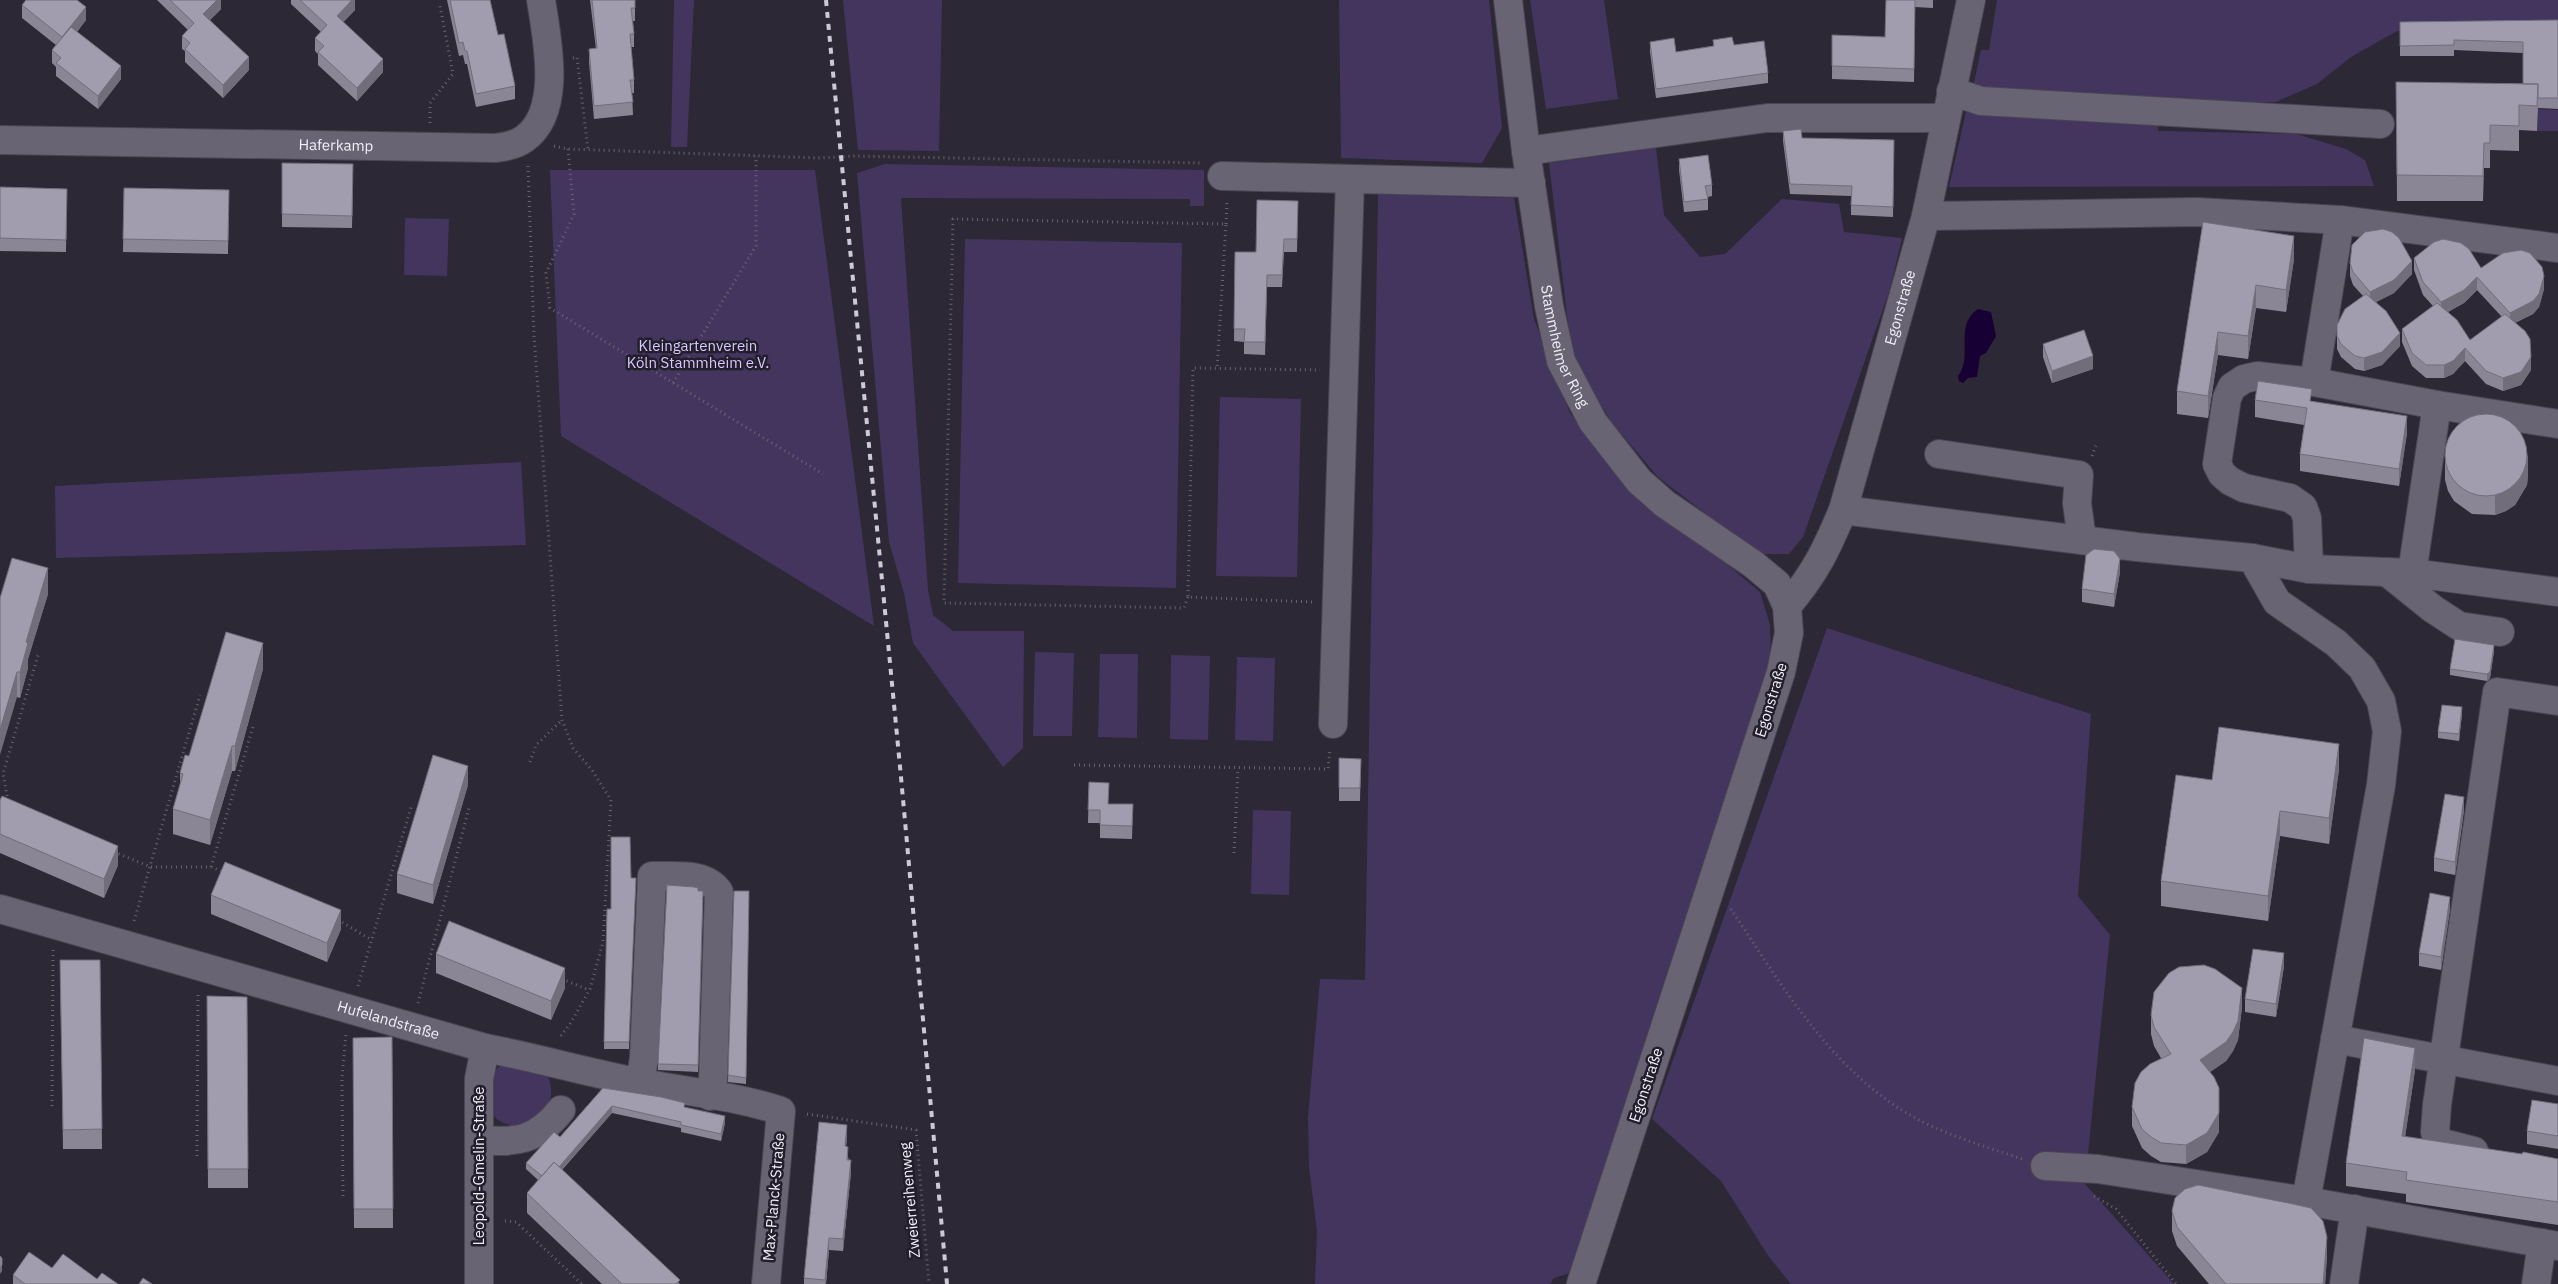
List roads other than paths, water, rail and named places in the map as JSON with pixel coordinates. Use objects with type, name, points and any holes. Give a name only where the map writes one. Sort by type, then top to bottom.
[{"type":"street","name":"Haferkamp","points":[[0,140],[495,148],[525,139],[544,113],[548,93],[549,60],[541,0]]},
{"type":"street","name":"Stammheimer Ring","points":[[1508,0],[1526,151],[1549,306],[1561,361],[1592,422],[1639,481],[1665,504],[1753,564],[1777,584],[1787,606]]},
{"type":"street","name":"Egonstraße","points":[[1581,1284],[1781,672],[1789,633],[1787,606],[1808,582],[1826,551],[1843,510],[1926,216],[1971,0]]},
{"type":"street","points":[[1951,92],[1981,101],[2380,124]]},
{"type":"street","points":[[1526,151],[1767,118],[1945,118]]},
{"type":"street","points":[[1222,176],[1531,183]]},
{"type":"street","points":[[1333,724],[1350,179]]},
{"type":"street","points":[[1926,216],[2197,212],[2340,220],[2558,248]]},
{"type":"street","points":[[2314,382],[2340,220]]},
{"type":"street","points":[[2309,569],[2307,518],[2303,507],[2290,498],[2244,488],[2230,482],[2222,474],[2217,464],[2227,398],[2232,387],[2244,379],[2257,376],[2314,382],[2437,405],[2558,424]]},
{"type":"street","points":[[2399,573],[2437,405]]},
{"type":"street","points":[[1939,454],[2079,474],[2077,503],[2082,540]]},
{"type":"street","points":[[1843,510],[2082,540],[2252,558],[2309,569],[2399,573],[2558,592]]},
{"type":"street","points":[[2252,558],[2277,602],[2336,643],[2362,668],[2381,701],[2387,731],[2381,785],[2306,1201]]},
{"type":"street","points":[[2399,573],[2433,609],[2459,626],[2500,632]]},
{"type":"street","points":[[2498,1156],[2444,1145],[2436,1138],[2437,1105],[2498,692],[2558,701]]},
{"type":"street","points":[[640,1083],[644,1058],[652,876],[703,878],[715,885],[719,892],[713,1080],[710,1096]]},
{"type":"street","name":"Hufelandstraße","points":[[0,909],[198,966],[353,1000],[485,1048],[550,1061],[640,1083],[710,1096],[751,1101],[781,1110]]},
{"type":"street","points":[[2335,1040],[2558,1081]]},
{"type":"street","name":"Leopold-Gmelin-Straße","points":[[479,1284],[479,1079],[485,1048]]},
{"type":"street","points":[[479,1140],[506,1142],[528,1138],[548,1126],[560,1110]]},
{"type":"street","name":"Max-Planck-Straße","points":[[766,1284],[781,1110]]},
{"type":"street","points":[[2045,1166],[2098,1169],[2306,1201],[2550,1244],[2536,1284]]},
{"type":"street","points":[[2344,1284],[2355,1209]]},
{"type":"railway","points":[[826,0],[901,777],[947,1284]]},
{"type":"park label","name":"Kleingartenverein Köln Stammheim e.V.","points":[[698,354]]}]
